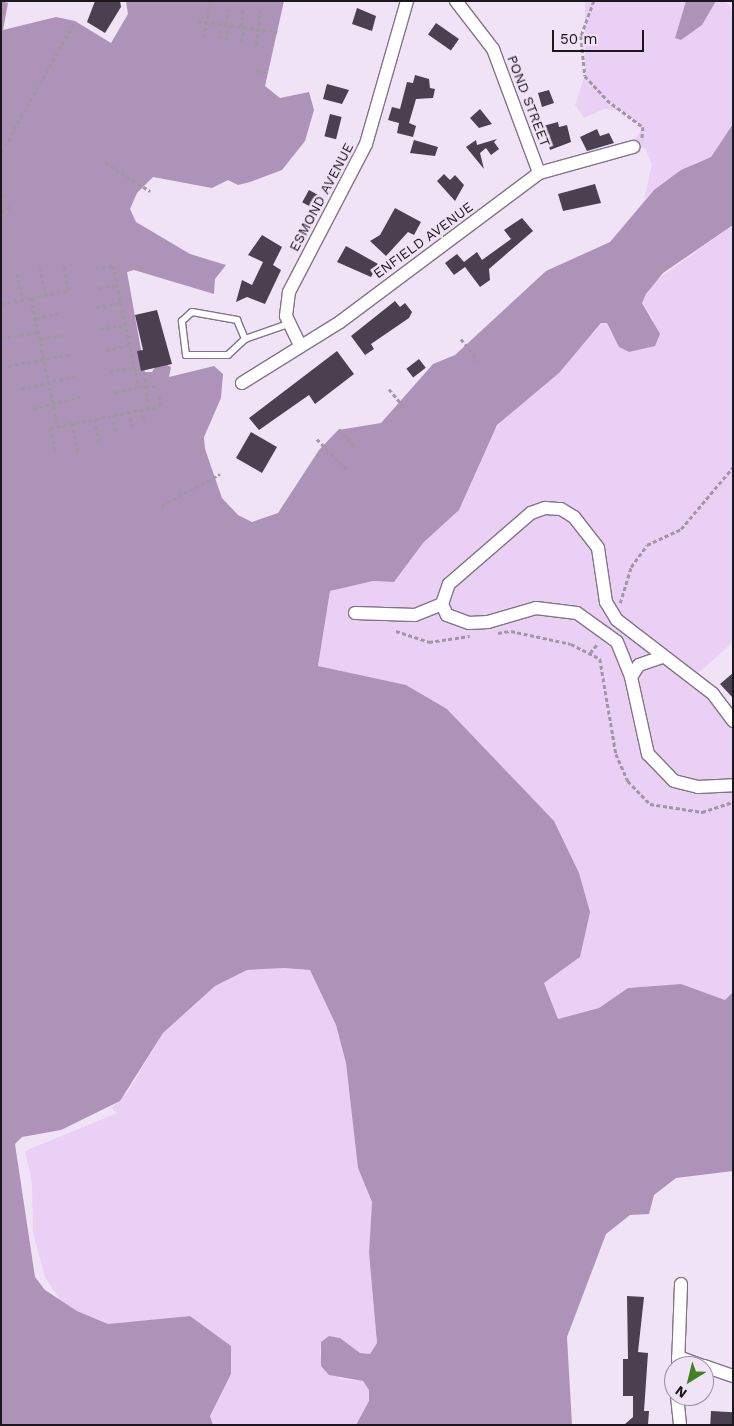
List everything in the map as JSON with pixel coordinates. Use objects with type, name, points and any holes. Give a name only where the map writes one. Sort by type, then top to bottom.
[{"type":"street","name":"ESMOND AVENUE","points":[[288,324],[289,292],[366,144],[407,1]]},
{"type":"street","name":"POND STREET","points":[[456,1],[488,41],[527,131],[539,173]]},
{"type":"street","name":"ENFIELD AVENUE","points":[[242,383],[300,345],[340,322],[539,173],[633,147]]},
{"type":"street","points":[[288,324],[300,345]]},
{"type":"street","points":[[733,721],[713,694],[662,657],[613,615],[606,602],[598,548],[574,517],[552,508],[531,514],[474,559],[449,584],[442,604],[447,615],[478,623],[529,609],[563,609],[605,631],[622,651],[631,677],[644,744],[656,764],[687,785],[733,785]]},
{"type":"street","points":[[356,613],[415,615],[442,604]]},
{"type":"street","points":[[631,677],[639,666],[662,657]]},
{"type":"street","points":[[678,1356],[681,1284]]},
{"type":"street","points":[[714,1369],[733,1376]]},
{"type":"street","points":[[678,1406],[680,1425]]},
{"type":"lane","points":[[244,340],[237,320],[192,312],[182,321],[186,355],[228,355],[244,340],[288,324]]},
{"type":"path","points":[[594,1],[581,36],[585,76],[607,100],[643,127],[644,136],[633,147]]},
{"type":"path","points":[[204,38],[209,4]]},
{"type":"path","points":[[226,41],[229,6]]},
{"type":"path","points":[[241,42],[243,8]]},
{"type":"path","points":[[256,45],[260,10]]},
{"type":"path","points":[[1,152],[75,21]]},
{"type":"path","points":[[198,21],[277,32]]},
{"type":"path","points":[[219,40],[221,24]]},
{"type":"path","points":[[256,70],[268,73]]},
{"type":"path","points":[[105,162],[150,190]]},
{"type":"path","points":[[1,212],[11,206]]},
{"type":"path","points":[[1,304],[68,290],[63,262]]},
{"type":"path","points":[[95,268],[113,265],[139,387]]},
{"type":"path","points":[[40,267],[46,295]]},
{"type":"path","points":[[18,273],[23,300]]},
{"type":"path","points":[[99,288],[117,285]]},
{"type":"path","points":[[31,298],[58,426]]},
{"type":"path","points":[[96,307],[121,303]]},
{"type":"path","points":[[36,318],[62,313]]},
{"type":"path","points":[[100,329],[126,325]]},
{"type":"path","points":[[1,338],[38,332]]},
{"type":"path","points":[[40,339],[66,334]]},
{"type":"path","points":[[462,339],[479,361]]},
{"type":"path","points":[[106,350],[130,345]]},
{"type":"path","points":[[8,366],[71,354]]},
{"type":"path","points":[[110,371],[135,367]]},
{"type":"path","points":[[145,372],[148,407]]},
{"type":"path","points":[[21,390],[75,376]]},
{"type":"path","points":[[115,392],[139,387],[158,386]]},
{"type":"path","points":[[389,389],[404,407]]},
{"type":"path","points":[[55,451],[50,428],[160,406],[159,395]]},
{"type":"path","points":[[33,409],[80,397]]},
{"type":"path","points":[[142,409],[145,423]]},
{"type":"path","points":[[130,411],[133,429]]},
{"type":"path","points":[[113,415],[117,434]]},
{"type":"path","points":[[94,419],[99,442]]},
{"type":"path","points":[[72,423],[78,452]]},
{"type":"path","points":[[339,429],[355,447]]},
{"type":"path","points":[[317,439],[347,470]]},
{"type":"path","points":[[613,615],[631,567],[648,545],[681,529],[733,467]]},
{"type":"path","points":[[161,506],[220,474]]},
{"type":"path","points":[[396,631],[429,642],[475,636]]},
{"type":"path","points":[[493,633],[512,631],[571,644],[600,659],[616,754],[628,781],[650,804],[702,812],[733,802]]},
{"type":"path","points":[[590,653],[605,631]]},
{"type":"shaded area","points":[[1,1],[8,3],[3,30],[56,17],[75,21],[111,43],[128,14],[126,1],[284,1],[265,86],[280,98],[309,92],[314,110],[305,141],[282,170],[238,185],[228,180],[212,188],[153,177],[137,193],[130,209],[136,222],[190,254],[226,265],[215,279],[214,294],[134,270],[127,272],[145,372],[152,372],[159,361],[171,367],[169,377],[214,366],[223,374],[221,398],[204,437],[205,449],[222,498],[238,515],[252,522],[278,513],[319,450],[338,430],[381,423],[433,364],[455,355],[546,271],[610,242],[654,190],[681,170],[711,157],[733,124],[733,225],[663,273],[646,294],[642,303],[660,334],[655,346],[629,352],[619,347],[607,323],[601,323],[559,373],[497,425],[459,510],[423,543],[394,582],[373,581],[330,591],[318,666],[406,685],[447,709],[554,821],[579,873],[590,912],[580,957],[544,983],[558,1019],[599,1008],[628,988],[681,984],[725,1000],[733,992],[733,1171],[676,1178],[654,1195],[649,1214],[630,1215],[606,1234],[567,1337],[572,1425],[356,1425],[369,1401],[369,1390],[363,1381],[329,1375],[321,1366],[321,1342],[329,1336],[340,1338],[360,1353],[370,1354],[377,1343],[369,1253],[372,1202],[358,1168],[346,1063],[336,1025],[310,970],[284,968],[247,970],[215,986],[163,1033],[120,1101],[61,1130],[22,1137],[15,1144],[35,1277],[45,1290],[77,1311],[108,1324],[190,1316],[231,1346],[231,1374],[210,1416],[213,1425],[1,1425]]},
{"type":"shaded area","points":[[585,1],[686,1],[675,38],[681,40],[702,25],[716,1],[726,1],[733,12],[733,124],[711,157],[695,163],[644,199],[652,165],[645,148],[629,149],[643,127],[623,111],[604,109],[584,118],[575,105],[585,75]]},
{"type":"shaded area","points":[[686,1],[716,1],[702,25],[681,40],[675,38]]},
{"type":"shaded area","points":[[733,225],[733,642],[693,678],[733,721],[733,992],[725,1000],[681,984],[628,988],[599,1008],[558,1019],[544,983],[580,957],[554,821],[447,709],[406,685],[318,667],[330,591],[373,581],[394,582],[423,543],[459,510],[488,439],[508,413],[559,372],[602,323],[607,323],[611,333],[654,321],[642,302],[654,282]]},
{"type":"shaded area","points":[[284,968],[310,970],[336,1025],[346,1063],[358,1168],[372,1202],[369,1253],[377,1343],[370,1354],[360,1353],[340,1338],[329,1336],[321,1342],[320,1355],[340,1379],[363,1381],[369,1390],[369,1401],[356,1425],[213,1425],[210,1416],[231,1374],[190,1316],[108,1324],[77,1311],[60,1300],[45,1277],[33,1233],[32,1183],[25,1151],[117,1113],[111,1108],[128,1092],[163,1033],[215,986],[247,970]]},
{"type":"building","points":[[95,1],[120,1],[121,7],[105,33],[87,22]]},
{"type":"building","points":[[357,8],[376,16],[372,31],[352,24]]},
{"type":"building","points":[[436,23],[459,39],[451,51],[428,34]]},
{"type":"building","points":[[415,75],[429,79],[430,88],[435,89],[433,98],[416,99],[409,123],[416,126],[413,137],[397,133],[399,123],[388,120],[392,107],[400,109],[407,82],[413,83]]},
{"type":"building","points":[[327,84],[349,90],[342,104],[323,99]]},
{"type":"building","points":[[549,90],[554,103],[542,107],[538,93]]},
{"type":"building","points":[[480,109],[492,124],[479,128],[470,118]]},
{"type":"building","points":[[330,114],[342,117],[336,139],[324,136]]},
{"type":"building","points":[[558,122],[559,127],[567,125],[571,142],[550,150],[543,126]]},
{"type":"building","points":[[597,129],[600,136],[609,133],[614,143],[587,151],[580,137]]},
{"type":"building","points":[[497,139],[494,142],[499,149],[491,155],[486,148],[480,153],[484,169],[466,147],[476,140],[477,145]]},
{"type":"building","points":[[414,140],[438,147],[435,156],[410,153]]},
{"type":"building","points":[[444,174],[450,180],[455,175],[464,185],[455,201],[437,181]]},
{"type":"building","points":[[595,184],[601,203],[563,211],[558,194]]},
{"type":"building","points":[[309,190],[320,196],[314,209],[302,202]]},
{"type":"building","points":[[395,208],[421,222],[414,235],[408,232],[386,256],[370,241],[380,235]]},
{"type":"building","points":[[522,218],[533,231],[489,269],[490,280],[480,287],[465,267],[454,275],[445,263],[457,254],[464,262],[477,252],[482,260],[511,239],[504,230]]},
{"type":"building","points":[[262,235],[282,247],[273,265],[281,270],[265,304],[247,297],[236,302],[242,280],[252,285],[263,262],[248,255]]},
{"type":"building","points":[[346,246],[378,264],[371,277],[337,262]]},
{"type":"building","points":[[395,301],[400,307],[405,303],[412,312],[409,318],[371,344],[374,349],[365,355],[351,336]]},
{"type":"building","points":[[157,310],[172,364],[141,371],[137,351],[143,350],[135,315]]},
{"type":"building","points":[[337,351],[354,374],[315,404],[309,395],[259,430],[249,418]]},
{"type":"building","points":[[419,359],[426,368],[413,378],[406,369]]},
{"type":"building","points":[[251,432],[277,447],[262,473],[236,458]]},
{"type":"building","points":[[733,673],[733,698],[720,684]]},
{"type":"building","points":[[627,1296],[644,1297],[638,1352],[648,1353],[644,1411],[649,1411],[648,1425],[624,1425],[633,1417],[633,1396],[623,1396],[623,1359],[628,1359]]},
{"type":"building","points":[[711,1411],[733,1412],[732,1425],[710,1425]]}]
